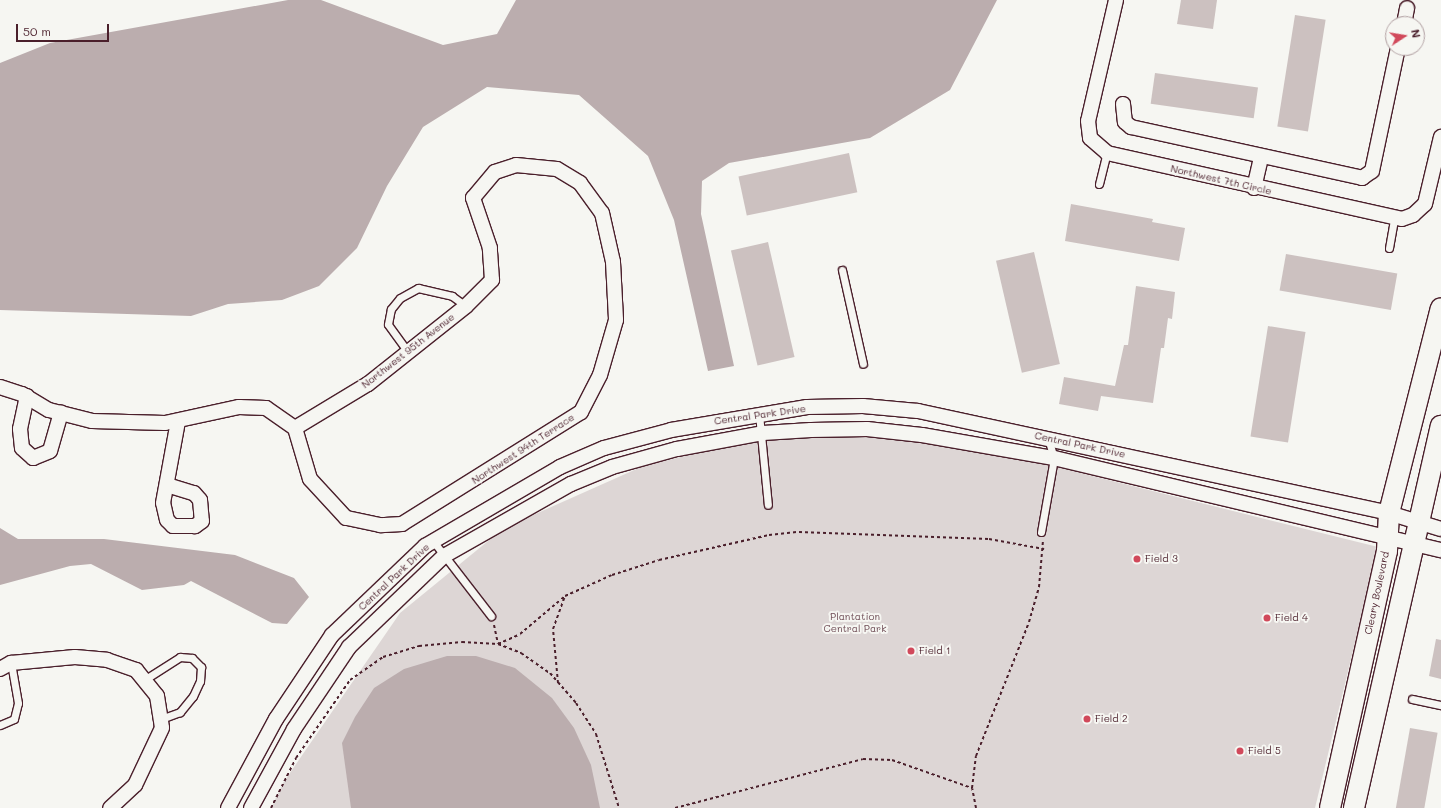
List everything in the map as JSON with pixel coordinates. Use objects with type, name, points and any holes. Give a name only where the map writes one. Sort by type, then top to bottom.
[{"type":"street","name":"Northwest 7th Circle","points":[[1116,0],[1088,121],[1090,138],[1107,153],[1394,219],[1413,215],[1425,204],[1441,137]]},
{"type":"street","points":[[1406,16],[1407,8]]},
{"type":"street","points":[[1122,104],[1125,122],[1131,127],[1352,178],[1362,178],[1372,171],[1396,56]]},
{"type":"street","points":[[1254,188],[1261,157]]},
{"type":"street","name":"Northwest 94th Terrace","points":[[295,428],[310,479],[346,518],[380,525],[402,524],[581,412],[600,375],[616,320],[613,262],[602,213],[580,183],[557,169],[516,165],[491,177],[473,198],[490,248],[492,280]]},
{"type":"street","name":"Northwest 95th Avenue","points":[[295,428],[368,384],[466,306],[492,280]]},
{"type":"street","name":"Cleary Boulevard","points":[[1330,808],[1388,551],[1387,535],[1389,512],[1441,308]]},
{"type":"street","points":[[0,388],[27,396],[61,413],[92,421],[178,421],[239,407],[266,408],[295,428]]},
{"type":"street","points":[[27,396],[20,429],[22,448],[33,458],[50,451],[61,413]]},
{"type":"street","name":"Central Park Drive","points":[[228,808],[276,719],[332,635],[433,541],[560,467],[604,448],[671,430],[759,414],[863,406],[918,411],[1389,512],[1441,529]]},
{"type":"street","points":[[167,485],[178,421]]},
{"type":"street","points":[[1354,808],[1417,521],[1441,426]]},
{"type":"street","name":"Central Park Drive","points":[[251,808],[294,729],[349,647],[444,556],[570,484],[612,467],[677,449],[763,433],[867,429],[1054,458],[1387,535],[1441,550]]},
{"type":"street","points":[[5,666],[75,657],[107,660],[136,670],[157,696],[162,728],[135,785],[110,808]]},
{"type":"lane","points":[[1099,184],[1107,153]]},
{"type":"lane","points":[[1389,248],[1394,219]]},
{"type":"lane","points":[[842,270],[863,364]]},
{"type":"lane","points":[[408,352],[388,324],[391,309],[400,298],[418,288],[452,296],[466,306]]},
{"type":"lane","points":[[759,414],[763,433],[768,505]]},
{"type":"lane","points":[[1041,532],[1054,458],[1048,438]]},
{"type":"lane","points":[[433,541],[492,616]]},
{"type":"lane","points":[[144,680],[180,657],[192,658],[201,667],[194,696],[180,712],[161,719]]},
{"type":"lane","points":[[0,725],[14,719],[18,703],[5,666]]},
{"type":"lane","points":[[1412,698],[1441,705]]},
{"type":"path","points":[[498,644],[520,634],[565,596],[659,560],[769,535],[799,532],[989,539],[1044,549]]},
{"type":"path","points":[[976,808],[972,788],[976,756],[1029,622],[1044,549],[1041,532]]},
{"type":"path","points":[[558,683],[553,629],[565,596]]},
{"type":"path","points":[[492,616],[498,644]]},
{"type":"path","points":[[271,808],[296,758],[350,680],[383,657],[419,646],[462,642],[498,644],[521,654],[558,683],[596,734],[619,808]]},
{"type":"path","points":[[675,808],[863,759],[892,760],[972,788]]},
{"type":"green space","name":"Plantation Central Park","points":[[868,434],[1032,461],[1378,547],[1315,808],[271,808],[283,783],[400,613],[504,528],[641,467],[756,438]]},
{"type":"shaded area","points":[[288,0],[321,0],[443,45],[497,34],[516,0],[997,0],[950,90],[870,138],[729,163],[702,181],[701,214],[734,366],[708,371],[674,220],[648,156],[579,95],[487,87],[423,127],[387,186],[357,248],[319,286],[282,300],[228,304],[191,316],[0,310],[0,63],[50,43]]},
{"type":"shaded area","points":[[0,528],[18,539],[104,539],[235,555],[294,578],[309,597],[287,624],[272,623],[191,581],[184,585],[142,590],[91,564],[70,566],[0,585]]},
{"type":"shaded area","points":[[447,656],[476,656],[515,668],[552,698],[574,728],[591,765],[600,808],[351,808],[342,743],[355,717],[374,688],[404,669]]},
{"type":"building","points":[[1181,0],[1217,0],[1213,29],[1177,24]]},
{"type":"building","points":[[1295,15],[1326,20],[1308,131],[1277,127]]},
{"type":"building","points":[[1155,73],[1258,87],[1254,118],[1151,104]]},
{"type":"building","points":[[849,153],[857,192],[747,216],[738,176]]},
{"type":"building","points":[[1071,204],[1153,219],[1152,222],[1185,228],[1179,261],[1065,241]]},
{"type":"building","points":[[768,242],[795,357],[758,366],[731,251]]},
{"type":"building","points":[[1034,252],[1060,364],[1022,373],[996,261]]},
{"type":"building","points":[[1286,254],[1397,274],[1391,310],[1280,290]]},
{"type":"building","points":[[1136,286],[1175,292],[1172,319],[1168,318],[1164,348],[1161,348],[1153,403],[1101,396],[1098,411],[1059,404],[1064,377],[1115,386],[1124,345],[1128,345]]},
{"type":"building","points":[[1268,326],[1306,332],[1288,443],[1250,437]]},
{"type":"building","points":[[1436,639],[1441,640],[1441,679],[1429,676]]},
{"type":"building","points":[[1410,728],[1438,733],[1424,808],[1396,808]]},
{"type":"place","name":"Field 3","points":[[1137,559]]},
{"type":"place","name":"Field 4","points":[[1267,618]]},
{"type":"place","name":"Field 1","points":[[911,651]]},
{"type":"place","name":"Field 2","points":[[1087,719]]},
{"type":"place","name":"Field 5","points":[[1240,751]]}]
